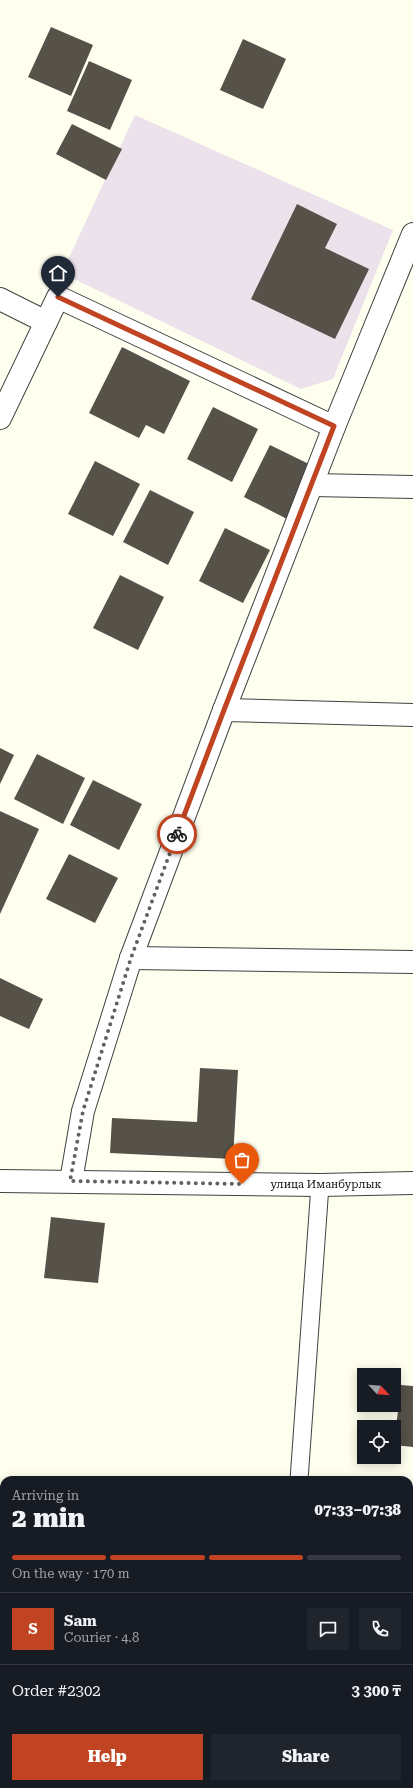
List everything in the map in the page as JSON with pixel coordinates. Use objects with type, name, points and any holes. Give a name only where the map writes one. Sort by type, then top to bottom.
[{"type":"street","points":[[70,1181],[83,1111],[131,958],[224,710],[334,426],[413,234]]},
{"type":"street","points":[[0,418],[58,297],[334,426]]},
{"type":"street","points":[[0,299],[46,322]]},
{"type":"street","points":[[312,485],[413,487]]},
{"type":"street","points":[[224,710],[413,715]]},
{"type":"street","points":[[131,958],[413,962]]},
{"type":"street","name":"улица Иманбурлык","points":[[0,1180],[320,1185],[413,1183]]},
{"type":"lane","points":[[299,1476],[320,1185]]},
{"type":"shaded area","points":[[135,115],[393,230],[333,379],[301,389],[62,273]]},
{"type":"building","points":[[51,27],[93,45],[71,96],[28,77]]},
{"type":"building","points":[[243,39],[286,59],[263,109],[220,90]]},
{"type":"building","points":[[89,61],[132,80],[110,130],[67,111]]},
{"type":"building","points":[[72,124],[122,149],[106,180],[56,154]]},
{"type":"building","points":[[297,204],[337,224],[325,248],[369,269],[335,339],[251,299]]},
{"type":"building","points":[[122,347],[190,381],[164,434],[146,425],[139,438],[89,413]]},
{"type":"building","points":[[213,407],[258,429],[232,482],[187,459]]},
{"type":"building","points":[[270,445],[315,467],[289,520],[244,497]]},
{"type":"building","points":[[95,461],[140,484],[113,536],[68,514]]},
{"type":"building","points":[[150,490],[194,512],[168,565],[123,542]]},
{"type":"building","points":[[225,528],[270,550],[243,603],[199,581]]},
{"type":"building","points":[[120,575],[164,597],[138,650],[93,628]]},
{"type":"building","points":[[0,748],[14,755],[0,784]]},
{"type":"building","points":[[37,754],[85,778],[63,824],[14,799]]},
{"type":"building","points":[[93,780],[142,804],[119,850],[70,825]]},
{"type":"building","points":[[0,811],[39,829],[0,914]]},
{"type":"building","points":[[69,854],[118,878],[95,923],[46,899]]},
{"type":"building","points":[[0,978],[43,999],[29,1029],[0,1016]]},
{"type":"building","points":[[200,1068],[238,1070],[233,1159],[110,1153],[112,1118],[197,1122]]},
{"type":"building","points":[[51,1217],[105,1223],[98,1283],[44,1278]]},
{"type":"building","points":[[401,1385],[413,1386],[413,1447],[401,1446],[401,1420],[397,1420],[398,1412],[401,1412]]},
{"type":"way so far","points":[[177,834],[131,958],[83,1111],[70,1181],[242,1184]]},
{"type":"route","points":[[58,297],[334,426],[177,834]]}]
